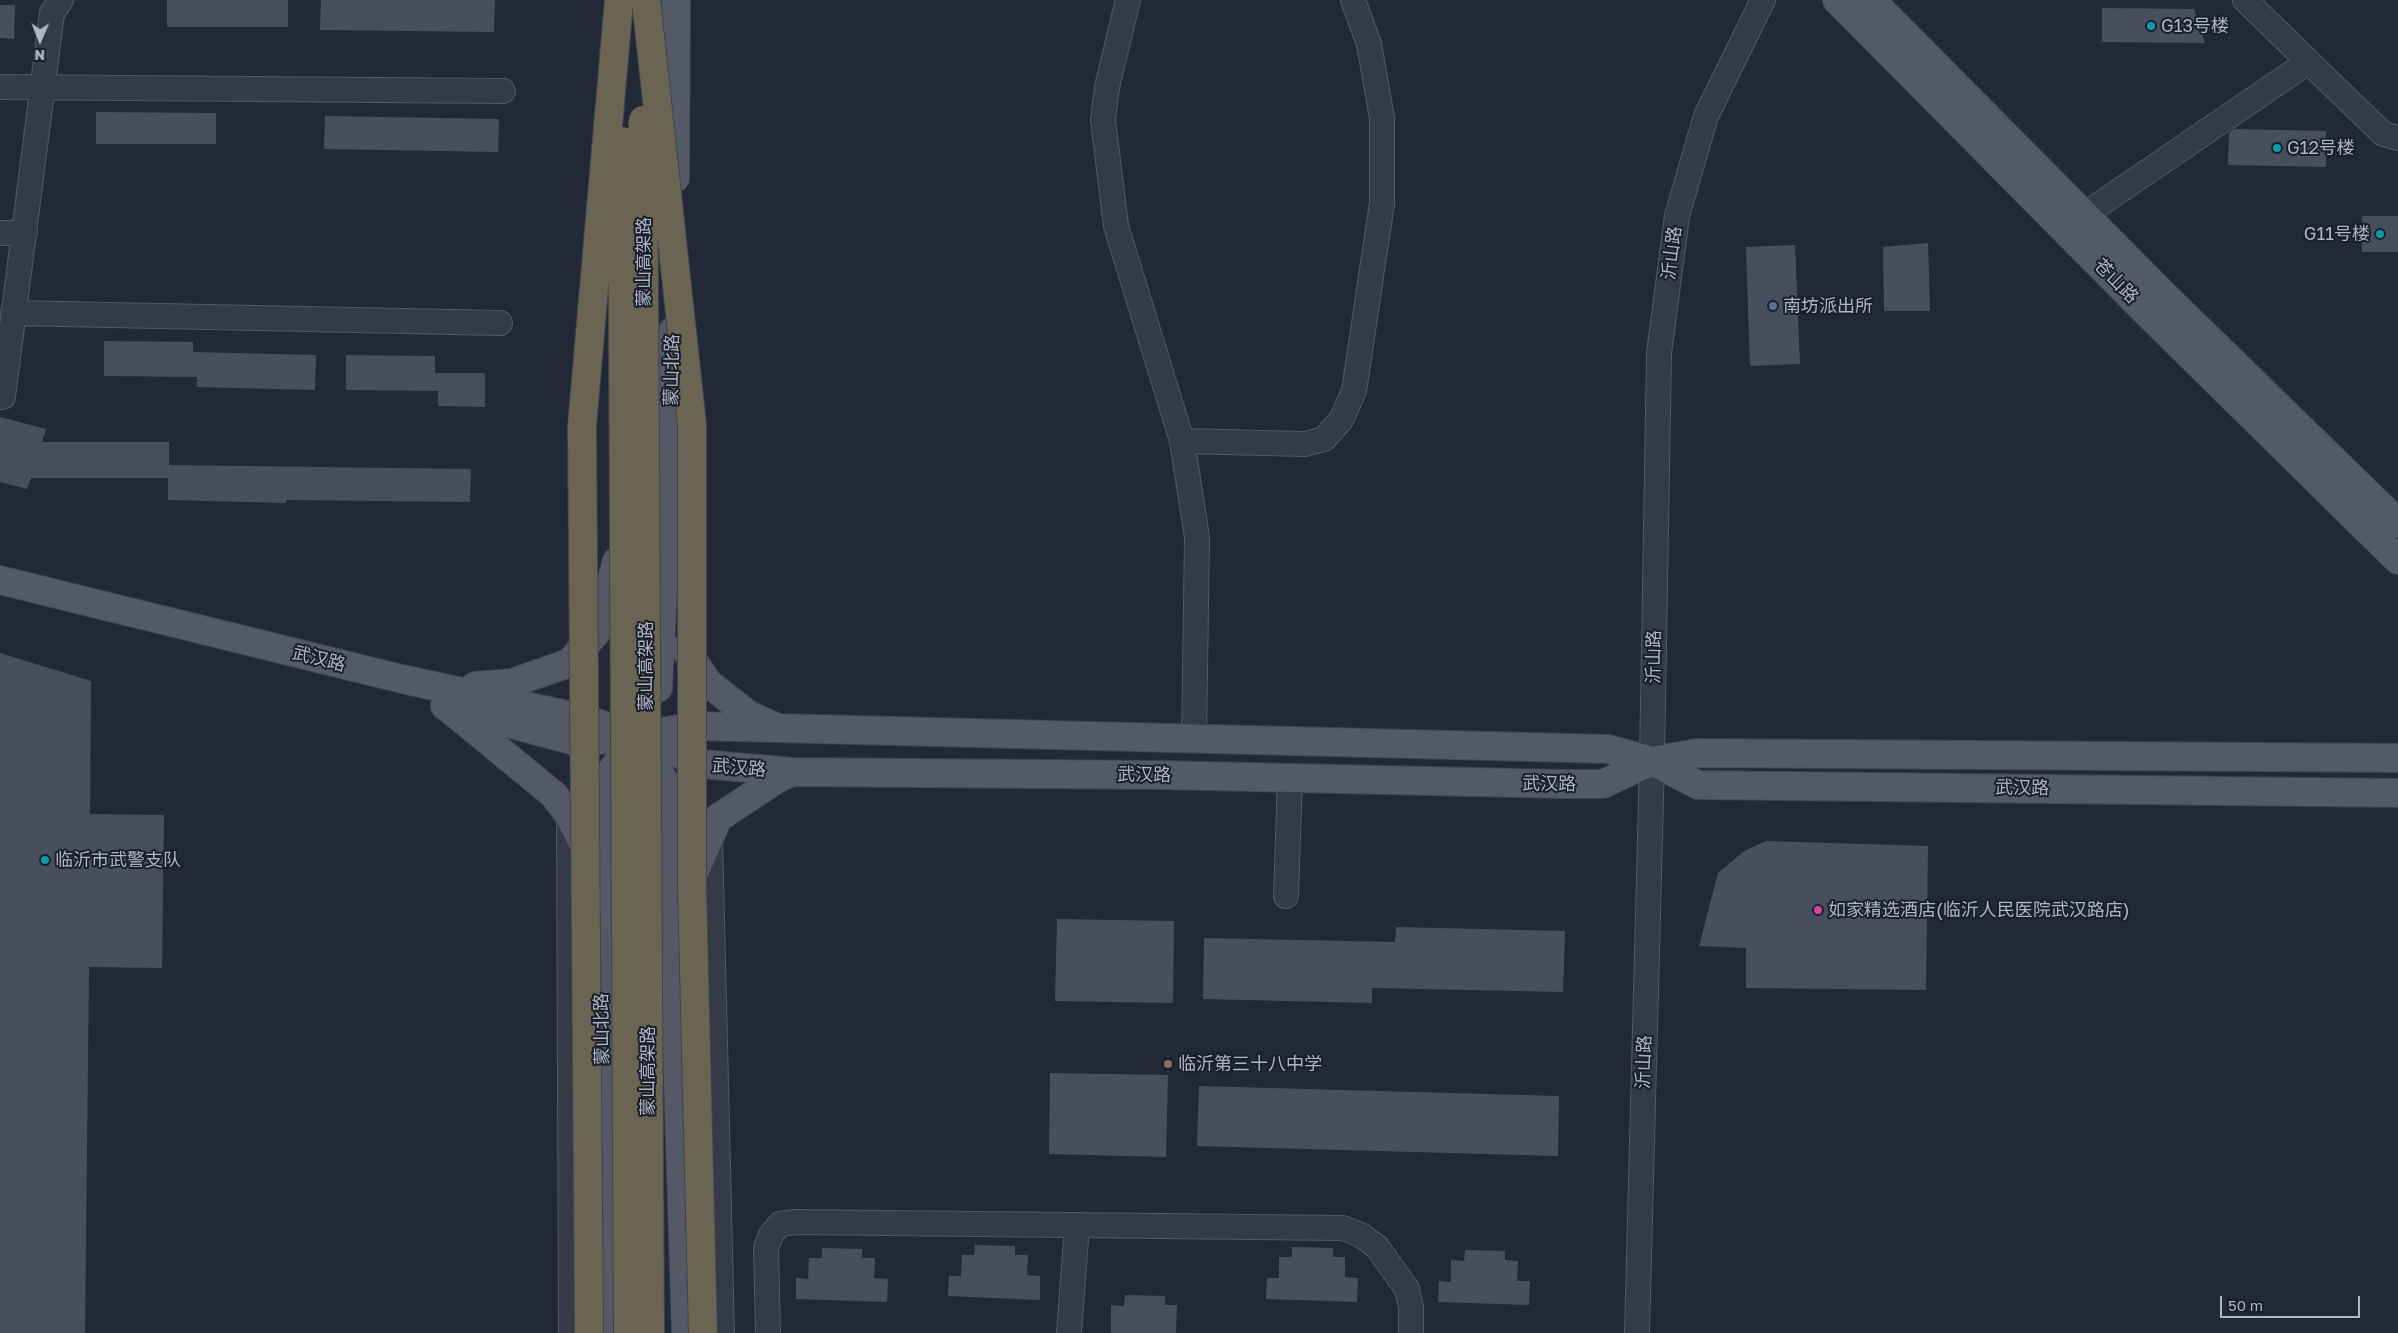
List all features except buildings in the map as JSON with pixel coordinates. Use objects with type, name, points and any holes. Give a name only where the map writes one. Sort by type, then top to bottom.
[{"type":"highway","points":[[589,1333],[582,426],[620,0]]},
{"type":"highway","name":"蒙山高架路","points":[[620,0],[628,1333]]},
{"type":"highway","points":[[644,0],[692,424],[692,887],[702,1333]]},
{"type":"highway","name":"蒙山高架路","points":[[644,0],[650,1333]]},
{"type":"main road","points":[[608,0],[618,561],[618,688],[637,736],[669,789],[686,1333]]},
{"type":"main road","name":"蒙山北路","points":[[605,1333],[601,879],[604,781],[637,736],[658,691],[671,429],[676,0]]},
{"type":"main road","name":"苍山路","points":[[1836,0],[2146,312],[2398,560]]},
{"type":"main road","name":"苍山路","points":[[1871,0],[2084,215],[2398,523]]},
{"type":"main road","points":[[445,697],[512,683],[569,663],[596,633],[618,561]]},
{"type":"main road","points":[[664,572],[671,617],[683,647],[708,683],[750,715],[776,728]]},
{"type":"main road","name":"武汉路","points":[[0,580],[402,679],[445,697],[578,742],[637,736],[696,726],[1608,749],[1652,761],[1698,784],[2398,793]]},
{"type":"main road","name":"武汉路","points":[[0,598],[402,698],[445,697]]},
{"type":"main road","points":[[445,697],[554,795],[569,815],[601,879]]},
{"type":"main road","name":"武汉路","points":[[637,736],[702,764],[794,772],[1603,784],[1652,761],[1697,753],[2398,758]]},
{"type":"main road","points":[[674,921],[710,832],[718,818],[780,777],[794,772]]},
{"type":"street","points":[[1128,0],[1107,86],[1103,120],[1116,226],[1182,441],[1197,537],[1194,740]]},
{"type":"street","points":[[1182,441],[1305,444],[1324,439],[1340,420],[1354,391],[1382,203],[1382,118],[1369,44],[1353,0]]},
{"type":"street","name":"沂山路","points":[[1637,1333],[1652,761],[1660,353],[1677,216],[1706,116],[1762,0]]},
{"type":"street","points":[[2245,0],[2383,134],[2398,138]]},
{"type":"street","points":[[3,397],[25,233],[52,4]]},
{"type":"street","points":[[2084,215],[2308,62]]},
{"type":"street","points":[[0,87],[503,91]]},
{"type":"street","points":[[0,232],[25,233]]},
{"type":"street","points":[[13,313],[500,323]]},
{"type":"street","points":[[1286,896],[1290,778]]},
{"type":"street","points":[[569,815],[571,1333]]},
{"type":"street","points":[[710,832],[722,1333]]},
{"type":"street","points":[[768,1333],[766,1248],[771,1234],[780,1224],[795,1222],[1343,1228],[1361,1234],[1377,1247],[1407,1289],[1411,1307],[1411,1333]]},
{"type":"street","points":[[1069,1333],[1077,1225]]},
{"type":"place","name":"G13号楼","points":[[2151,26]]},
{"type":"place","name":"G12号楼","points":[[2277,148]]},
{"type":"place","name":"G11号楼","points":[[2380,234]]},
{"type":"place","name":"南坊派出所","points":[[1773,306]]},
{"type":"place","name":"临沂市武警支队","points":[[45,860]]},
{"type":"place","name":"如家精选酒店(临沂人民医院武汉路店)","points":[[1818,910]]},
{"type":"place","name":"临沂第三十八中学","points":[[1168,1064]]}]
